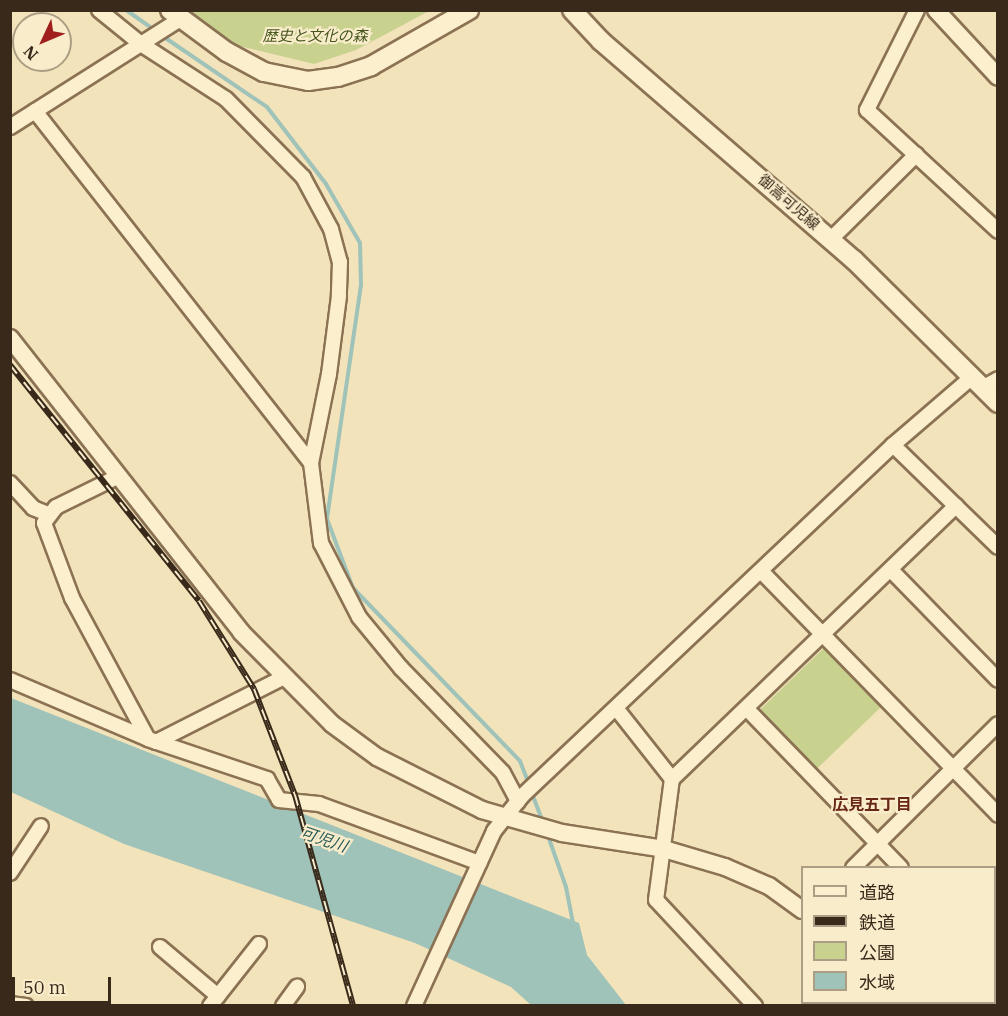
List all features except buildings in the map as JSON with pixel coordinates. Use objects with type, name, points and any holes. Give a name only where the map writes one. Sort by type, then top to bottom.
[{"type":"main road","points":[[175,15],[227,52],[264,72],[308,81],[338,77],[371,66],[469,10]]},
{"type":"main road","name":"御嵩可児線","points":[[572,10],[601,41],[831,239],[984,381],[998,403]]},
{"type":"street","points":[[99,10],[141,44],[234,106],[303,177],[331,229],[340,262],[339,297],[329,374],[311,463],[321,543],[359,617],[401,668],[503,772],[520,799]]},
{"type":"street","points":[[917,10],[867,110],[998,231]]},
{"type":"street","points":[[936,10],[998,77]]},
{"type":"street","points":[[10,127],[141,44],[175,15]]},
{"type":"street","points":[[35,111],[311,463]]},
{"type":"street","points":[[831,239],[916,155]]},
{"type":"street","points":[[10,338],[117,477],[282,678],[332,724],[377,757],[442,793],[532,826],[562,834],[664,849],[725,867],[769,886],[801,909]]},
{"type":"street","points":[[414,1005],[476,868],[505,817],[520,799],[893,445],[984,381]]},
{"type":"street","points":[[893,445],[998,547]]},
{"type":"street","points":[[117,477],[48,514],[45,523],[72,598],[152,741]]},
{"type":"street","points":[[10,483],[33,508],[48,514]]},
{"type":"street","points":[[755,1005],[656,900],[672,779],[956,506]]},
{"type":"street","points":[[891,570],[998,680]]},
{"type":"street","points":[[761,571],[998,816]]},
{"type":"street","points":[[152,741],[282,678]]},
{"type":"street","points":[[10,680],[152,741],[267,779],[279,800],[319,804],[476,868]]},
{"type":"street","points":[[616,708],[672,779]]},
{"type":"street","points":[[747,709],[900,866]]},
{"type":"street","points":[[854,866],[998,724]]},
{"type":"street","points":[[12,868],[41,826]]},
{"type":"street","points":[[160,947],[214,1001],[259,944]]},
{"type":"street","points":[[283,1005],[297,987]]},
{"type":"street","points":[[10,1004],[26,1005]]},
{"type":"green space","name":"歴史と文化の森","points":[[185,11],[429,11],[356,50],[314,64],[239,46]]},
{"type":"green space","points":[[825,647],[882,706],[817,769],[760,710]]},
{"type":"water","name":"可児川","points":[[11,698],[579,923],[587,955],[626,1005],[531,1005],[511,987],[415,943],[124,844],[11,792]]},
{"type":"waterway","points":[[126,10],[155,30]]},
{"type":"waterway","points":[[161,35],[267,107],[326,184],[360,243],[361,285],[327,519],[353,588],[520,761],[529,784]]},
{"type":"waterway","points":[[531,791],[543,823]]},
{"type":"waterway","points":[[547,833],[566,887],[573,923]]},
{"type":"railway","points":[[10,365],[199,601],[254,689],[295,795],[353,1006]]},
{"type":"district","name":"広見五丁目","points":[[872,804]]}]
